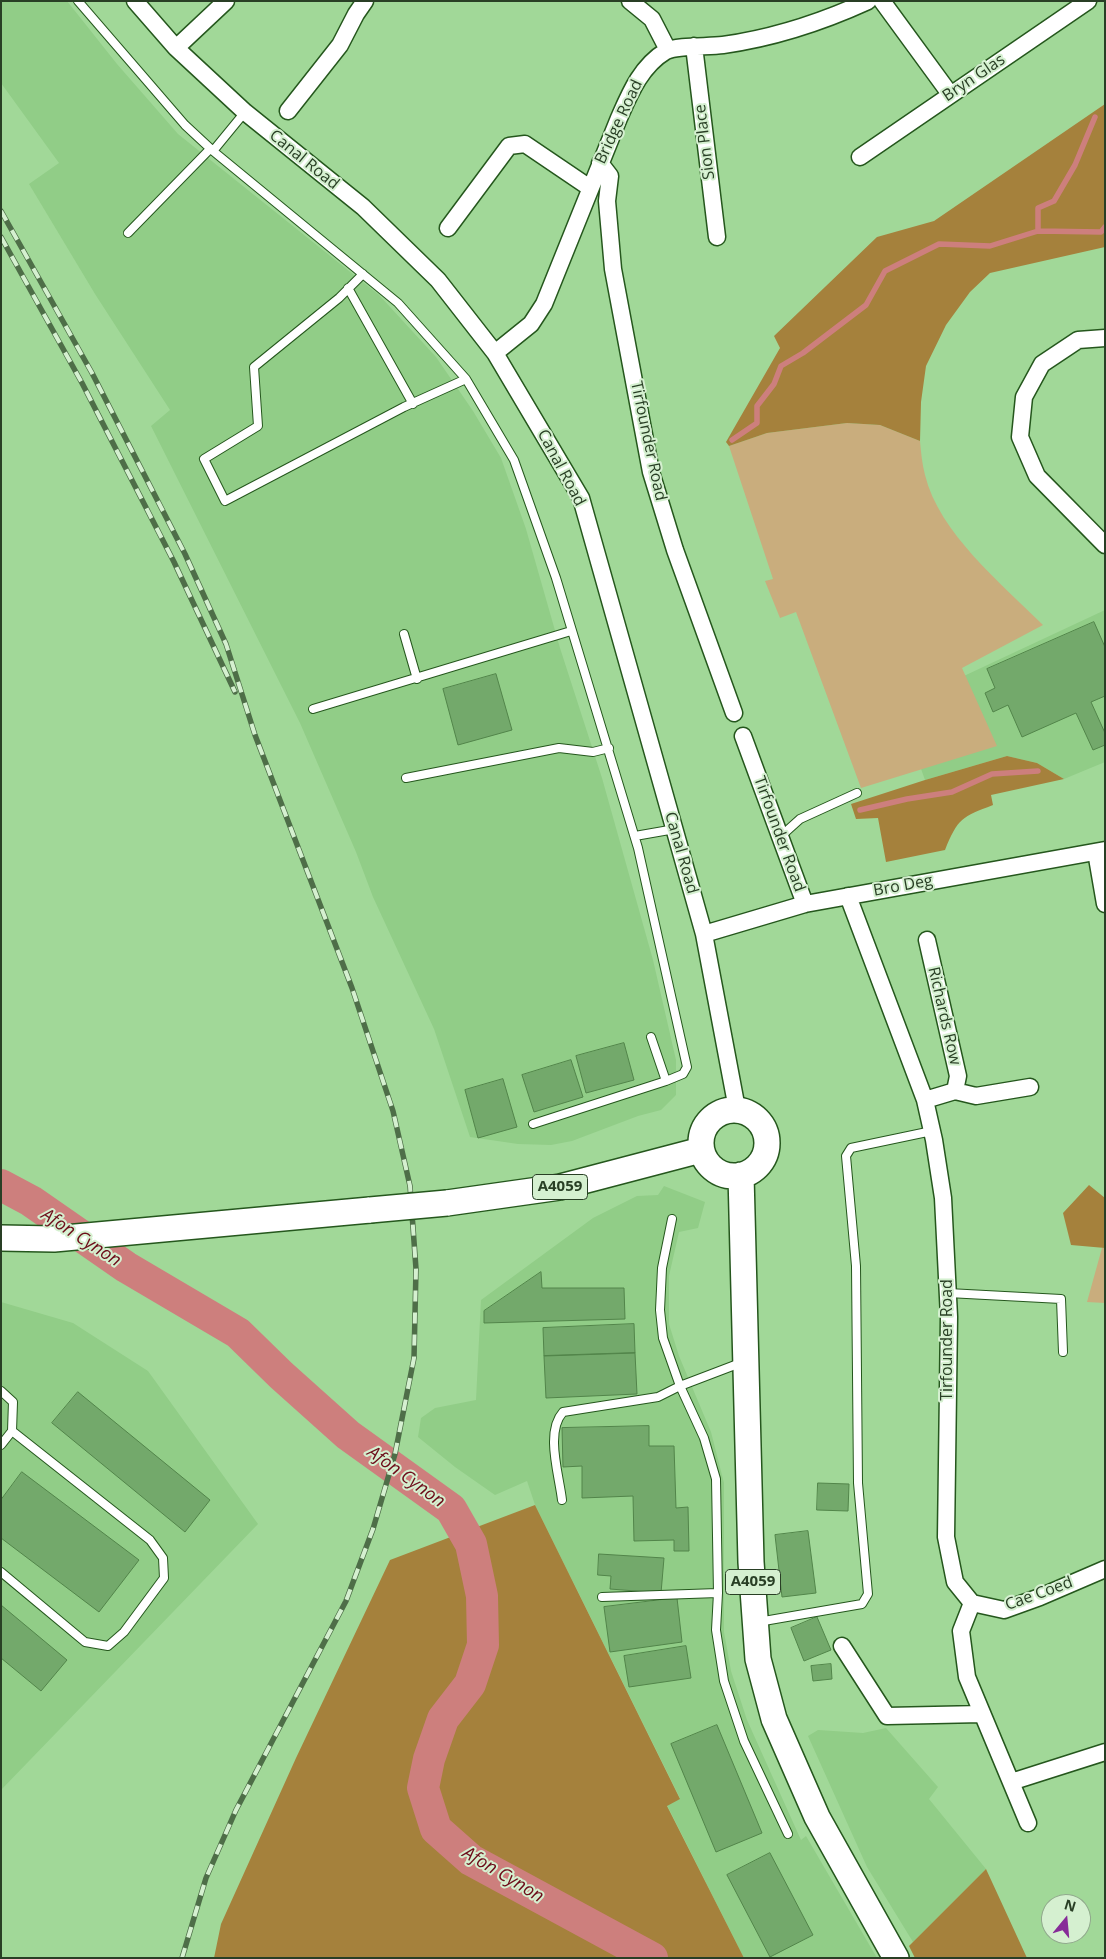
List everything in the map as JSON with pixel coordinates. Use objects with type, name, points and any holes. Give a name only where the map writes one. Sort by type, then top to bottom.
[{"type":"main road","points":[[737,1109],[748,1112],[756,1118],[763,1126],[767,1141],[765,1156],[759,1165],[751,1172],[741,1175],[730,1176],[720,1173],[705,1159],[701,1150],[703,1129],[709,1120],[727,1110],[737,1109]]},
{"type":"main road","name":"A4059","points":[[1,1238],[54,1240],[447,1203],[560,1187],[701,1150]]},
{"type":"main road","name":"A4059","points":[[741,1175],[751,1562],[758,1659],[774,1719],[816,1817],[896,1958]]},
{"type":"street","name":"Canal Road","points":[[135,1],[176,48],[245,112],[370,214],[438,280],[495,353],[580,498],[704,934],[737,1109]]},
{"type":"street","points":[[176,48],[226,1]]},
{"type":"street","points":[[288,111],[340,45],[365,1]]},
{"type":"street","points":[[630,1],[652,19],[668,50]]},
{"type":"street","name":"Bridge Road","points":[[495,353],[531,324],[544,304],[632,88],[649,64],[668,50],[694,46],[723,45],[791,31],[868,1]]},
{"type":"street","points":[[882,1],[950,94]]},
{"type":"street","name":"Bryn Glas","points":[[860,157],[1088,1]]},
{"type":"street","name":"Sion Place","points":[[694,46],[717,237]]},
{"type":"street","points":[[448,228],[509,146],[525,144],[590,188]]},
{"type":"street","name":"Tirfounder Road","points":[[600,163],[610,176],[607,200],[613,270],[651,472],[675,550],[734,713]]},
{"type":"street","points":[[1105,338],[1078,340],[1042,364],[1024,397],[1020,437],[1037,476],[1105,545]]},
{"type":"street","name":"Tirfounder Road","points":[[743,736],[805,904]]},
{"type":"street","points":[[1100,851],[1105,904]]},
{"type":"street","name":"Bro Deg","points":[[704,934],[805,904],[1100,851]]},
{"type":"street","name":"Tirfounder Road","points":[[848,896],[925,1100],[932,1131],[943,1198],[949,1317],[946,1537],[955,1582],[972,1603]]},
{"type":"street","name":"Richards Row","points":[[927,940],[958,1076],[955,1091]]},
{"type":"street","points":[[925,1100],[955,1091],[976,1096],[1030,1087]]},
{"type":"street","name":"Cae Coed","points":[[972,1603],[1004,1610],[1105,1569]]},
{"type":"street","points":[[972,1603],[961,1631],[967,1677],[1028,1823]]},
{"type":"street","points":[[842,1646],[887,1716],[982,1714]]},
{"type":"street","points":[[1011,1782],[1105,1752]]},
{"type":"lane","points":[[78,1],[185,125],[212,150],[398,303],[466,379],[514,460],[556,578],[635,836],[687,1067],[683,1074],[666,1081],[533,1124]]},
{"type":"lane","points":[[128,233],[212,150],[245,112]]},
{"type":"lane","points":[[363,274],[254,367],[258,426],[204,458],[225,501],[404,407],[466,379]]},
{"type":"lane","points":[[348,288],[413,404]]},
{"type":"lane","points":[[313,709],[571,631]]},
{"type":"lane","points":[[404,634],[417,679]]},
{"type":"lane","points":[[406,778],[559,748],[593,752],[609,748]]},
{"type":"lane","points":[[780,836],[800,819],[857,793]]},
{"type":"lane","points":[[635,836],[675,830]]},
{"type":"lane","points":[[650,1037],[666,1081]]},
{"type":"lane","points":[[756,1622],[862,1604],[868,1594],[858,1483],[856,1266],[846,1156],[851,1148],[932,1131]]},
{"type":"lane","points":[[672,1219],[662,1268],[660,1310],[663,1338],[680,1386],[704,1438],[716,1479],[718,1593],[716,1630],[724,1681],[744,1741],[788,1834]]},
{"type":"lane","points":[[948,1294],[1062,1298],[1063,1352]]},
{"type":"lane","points":[[562,1500],[553,1434],[556,1422],[563,1412],[658,1397],[680,1386],[747,1360]]},
{"type":"lane","points":[[1,1391],[13,1402],[12,1432],[1,1446]]},
{"type":"lane","points":[[1,1572],[85,1642],[108,1646],[124,1632],[164,1578],[163,1558],[150,1540],[12,1432]]},
{"type":"lane","points":[[602,1598],[718,1593]]},
{"type":"shaded area","points":[[1,1],[67,1],[117,64],[178,134],[379,295],[436,357],[473,411],[501,458],[526,529],[560,648],[602,778],[653,960],[676,1060],[676,1095],[661,1110],[638,1116],[572,1141],[551,1145],[518,1144],[470,1137],[434,1029],[373,897],[356,852],[300,723],[151,426],[170,410],[95,294],[29,184],[59,163],[1,83]]},
{"type":"shaded area","points":[[1105,104],[1105,247],[990,273],[970,292],[946,325],[926,366],[921,402],[920,441],[880,425],[847,423],[767,433],[729,446],[726,442],[780,348],[774,336],[877,237],[934,221]]},
{"type":"shaded area","points":[[847,423],[880,425],[920,441],[925,475],[932,496],[944,517],[958,537],[991,575],[1043,625],[962,668],[997,746],[861,788],[796,612],[780,618],[765,581],[773,579],[729,446],[767,433]]},
{"type":"shaded area","points":[[1105,610],[1105,762],[1064,779],[1037,763],[1007,756],[925,780],[894,693],[966,675]]},
{"type":"shaded area","points":[[1007,756],[1037,763],[1064,779],[991,795],[993,805],[962,820],[954,831],[945,850],[886,862],[878,818],[856,819],[851,804]]},
{"type":"shaded area","points":[[1089,1185],[1105,1198],[1105,1248],[1071,1245],[1063,1213]]},
{"type":"shaded area","points":[[664,1186],[705,1202],[698,1228],[679,1232],[669,1276],[669,1324],[679,1356],[711,1432],[724,1483],[724,1632],[731,1671],[747,1720],[801,1840],[806,1836],[877,1958],[744,1958],[667,1805],[680,1798],[535,1505],[527,1481],[495,1495],[455,1467],[418,1437],[421,1418],[435,1408],[476,1400],[481,1300],[593,1218],[637,1196],[658,1195]]},
{"type":"shaded area","points":[[1102,1248],[1105,1248],[1105,1303],[1087,1302]]},
{"type":"shaded area","points":[[1,1302],[73,1323],[148,1371],[258,1524],[1,1790]]},
{"type":"shaded area","points":[[535,1505],[680,1799],[667,1806],[744,1958],[214,1958],[221,1924],[296,1758],[390,1560]]},
{"type":"shaded area","points":[[886,1728],[938,1787],[929,1799],[986,1869],[913,1942],[867,1867],[808,1736],[818,1730],[863,1733]]},
{"type":"shaded area","points":[[986,1869],[1027,1958],[915,1958],[909,1946]]},
{"type":"building","points":[[1094,622],[1105,647],[1105,696],[1091,702],[1105,733],[1105,745],[1093,750],[1076,713],[1022,737],[1008,705],[993,712],[985,693],[995,688],[987,669]]},
{"type":"building","points":[[496,674],[512,730],[458,745],[443,689]]},
{"type":"building","points":[[624,1043],[634,1080],[586,1093],[576,1056]]},
{"type":"building","points":[[571,1060],[583,1097],[534,1112],[522,1075]]},
{"type":"building","points":[[503,1079],[517,1127],[478,1138],[465,1090]]},
{"type":"building","points":[[541,1272],[542,1288],[624,1288],[625,1319],[484,1323],[484,1311]]},
{"type":"building","points":[[634,1324],[635,1353],[544,1356],[543,1328]]},
{"type":"building","points":[[635,1353],[637,1394],[546,1398],[544,1356]]},
{"type":"building","points":[[78,1392],[210,1500],[185,1532],[52,1423]]},
{"type":"building","points":[[649,1426],[649,1446],[674,1446],[676,1508],[688,1507],[689,1551],[674,1551],[674,1540],[634,1541],[633,1496],[582,1498],[582,1466],[563,1467],[562,1428]]},
{"type":"building","points":[[22,1472],[139,1560],[99,1612],[1,1538],[1,1500]]},
{"type":"building","points":[[818,1483],[849,1484],[848,1511],[817,1510]]},
{"type":"building","points":[[808,1531],[816,1593],[782,1597],[775,1535]]},
{"type":"building","points":[[599,1554],[664,1558],[661,1593],[610,1589],[611,1576],[598,1575]]},
{"type":"building","points":[[677,1598],[682,1642],[610,1652],[604,1607]]},
{"type":"building","points":[[1,1605],[67,1660],[41,1691],[1,1658]]},
{"type":"building","points":[[817,1617],[831,1650],[804,1661],[791,1628]]},
{"type":"building","points":[[686,1646],[691,1678],[629,1687],[624,1656]]},
{"type":"building","points":[[831,1664],[832,1679],[813,1681],[811,1666]]},
{"type":"building","points":[[717,1725],[762,1833],[716,1852],[671,1744]]},
{"type":"building","points":[[770,1853],[813,1935],[770,1957],[727,1875]]},
{"type":"waterway","points":[[1038,231],[1038,208],[1054,201],[1075,165],[1095,117]]},
{"type":"waterway","points":[[732,440],[757,423],[757,406],[774,384],[781,366],[803,353],[866,305],[885,271],[939,244],[990,246],[1038,231],[1101,232],[1105,227]]},
{"type":"waterway","points":[[860,810],[907,799],[952,792],[992,774],[1038,771]]},
{"type":"waterway","name":"Afon Cynon","points":[[1,1185],[31,1201],[126,1267],[238,1333],[281,1375],[348,1435],[451,1509],[471,1544],[482,1596],[483,1645],[470,1684],[443,1719],[429,1759],[423,1788],[436,1829],[471,1860],[652,1958]]},
{"type":"railway","points":[[1,211],[92,373],[185,554],[226,644],[255,735],[352,988],[393,1111],[410,1186],[416,1269],[414,1358],[395,1454],[373,1529],[346,1601],[236,1810],[206,1878],[182,1958]]},
{"type":"railway","points":[[1,237],[82,383],[174,562],[235,692]]}]
